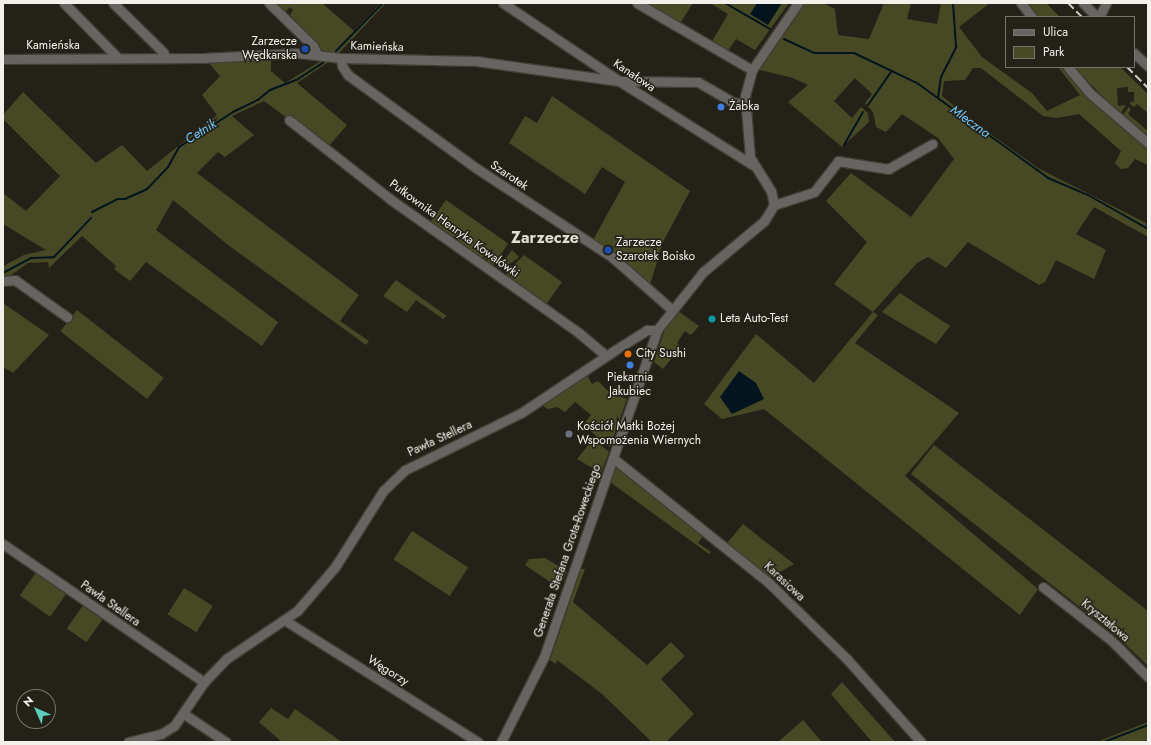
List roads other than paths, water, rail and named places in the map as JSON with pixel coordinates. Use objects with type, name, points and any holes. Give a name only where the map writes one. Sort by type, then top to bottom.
[{"type":"street","points":[[64,3],[118,58]]},
{"type":"street","points":[[113,3],[163,52],[166,58]]},
{"type":"street","points":[[269,3],[313,46],[316,54]]},
{"type":"street","name":"Kanałowa","points":[[503,3],[619,81],[753,165]]},
{"type":"street","points":[[637,3],[752,70]]},
{"type":"street","points":[[798,3],[752,70],[744,104],[753,165],[770,191],[774,205],[814,192],[838,161],[888,169],[932,144]]},
{"type":"street","points":[[1021,3],[1031,16]]},
{"type":"street","points":[[1083,3],[1097,16]]},
{"type":"street","points":[[1099,16],[1106,3]]},
{"type":"street","name":"Kamieńska","points":[[3,59],[166,58],[316,54],[341,58],[476,61],[619,81],[698,82],[732,102],[744,104]]},
{"type":"street","points":[[1135,54],[1148,66]]},
{"type":"street","name":"Szarotek","points":[[341,58],[342,66],[348,75],[476,168],[612,257],[670,309]]},
{"type":"street","points":[[1069,68],[1091,94],[1148,143]]},
{"type":"street","name":"Pułkownika Henryka Kowalówki","points":[[289,120],[390,199],[579,333],[606,356]]},
{"type":"street","name":"Generała Stefana Grota-Roweckiego","points":[[501,742],[544,657],[657,330],[670,309],[703,272],[764,221],[774,205]]},
{"type":"street","points":[[3,281],[14,280],[67,317]]},
{"type":"street","name":"Pawła Stellera","points":[[128,742],[160,734],[177,723],[204,682],[226,659],[286,620],[331,571],[383,491],[398,475],[421,459],[521,413],[647,330],[657,330]]},
{"type":"street","name":"Karasiowa","points":[[613,458],[766,580],[847,660],[921,742]]},
{"type":"street","name":"Pawła Stellera","points":[[3,544],[204,682]]},
{"type":"street","name":"Kryształowa","points":[[1043,587],[1112,641],[1148,677]]},
{"type":"street","name":"Węgorzy","points":[[286,620],[478,742]]},
{"type":"street","points":[[184,714],[226,742]]},
{"type":"water","points":[[757,3],[782,3],[768,25],[750,14]]},
{"type":"water","points":[[739,371],[756,383],[764,399],[732,414],[720,397]]},
{"type":"waterway","name":"Cetnik","points":[[336,51],[383,3]]},
{"type":"waterway","name":"Mleczna","points":[[725,3],[770,29]]},
{"type":"waterway","points":[[938,98],[941,77],[956,47],[953,3]]},
{"type":"waterway","name":"Mleczna","points":[[784,39],[814,53],[854,53],[917,83],[1048,178],[1088,195],[1148,229]]},
{"type":"waterway","name":"Cetnik","points":[[92,212],[117,199],[125,199],[147,189],[168,167],[179,147],[233,112],[258,100],[270,90],[298,79],[323,63]]},
{"type":"waterway","points":[[868,105],[891,72]]},
{"type":"waterway","points":[[844,145],[863,112]]},
{"type":"waterway","name":"Cetnik","points":[[3,273],[31,258],[54,257],[91,218]]},
{"type":"waterway","points":[[1104,742],[1148,725]]},
{"type":"railway","points":[[1068,3],[1081,16]]},
{"type":"railway","points":[[1128,68],[1148,88]]},
{"type":"place","name":"Zarzecze Wędkarska","points":[[305,49]]},
{"type":"place","name":"Żabka","points":[[721,107]]},
{"type":"place","name":"Zarzecze Szarotek Boisko","points":[[608,250]]},
{"type":"place","name":"Leta Auto-Test","points":[[712,319]]},
{"type":"place","name":"City Sushi","points":[[628,354]]},
{"type":"place","name":"Piekarnia Jakubiec","points":[[630,365]]},
{"type":"place","name":"Kościół Matki Bożej Wspomożenia Wiernych","points":[[569,434]]},
{"type":"district","name":"Zarzecze","points":[[545,238]]}]
